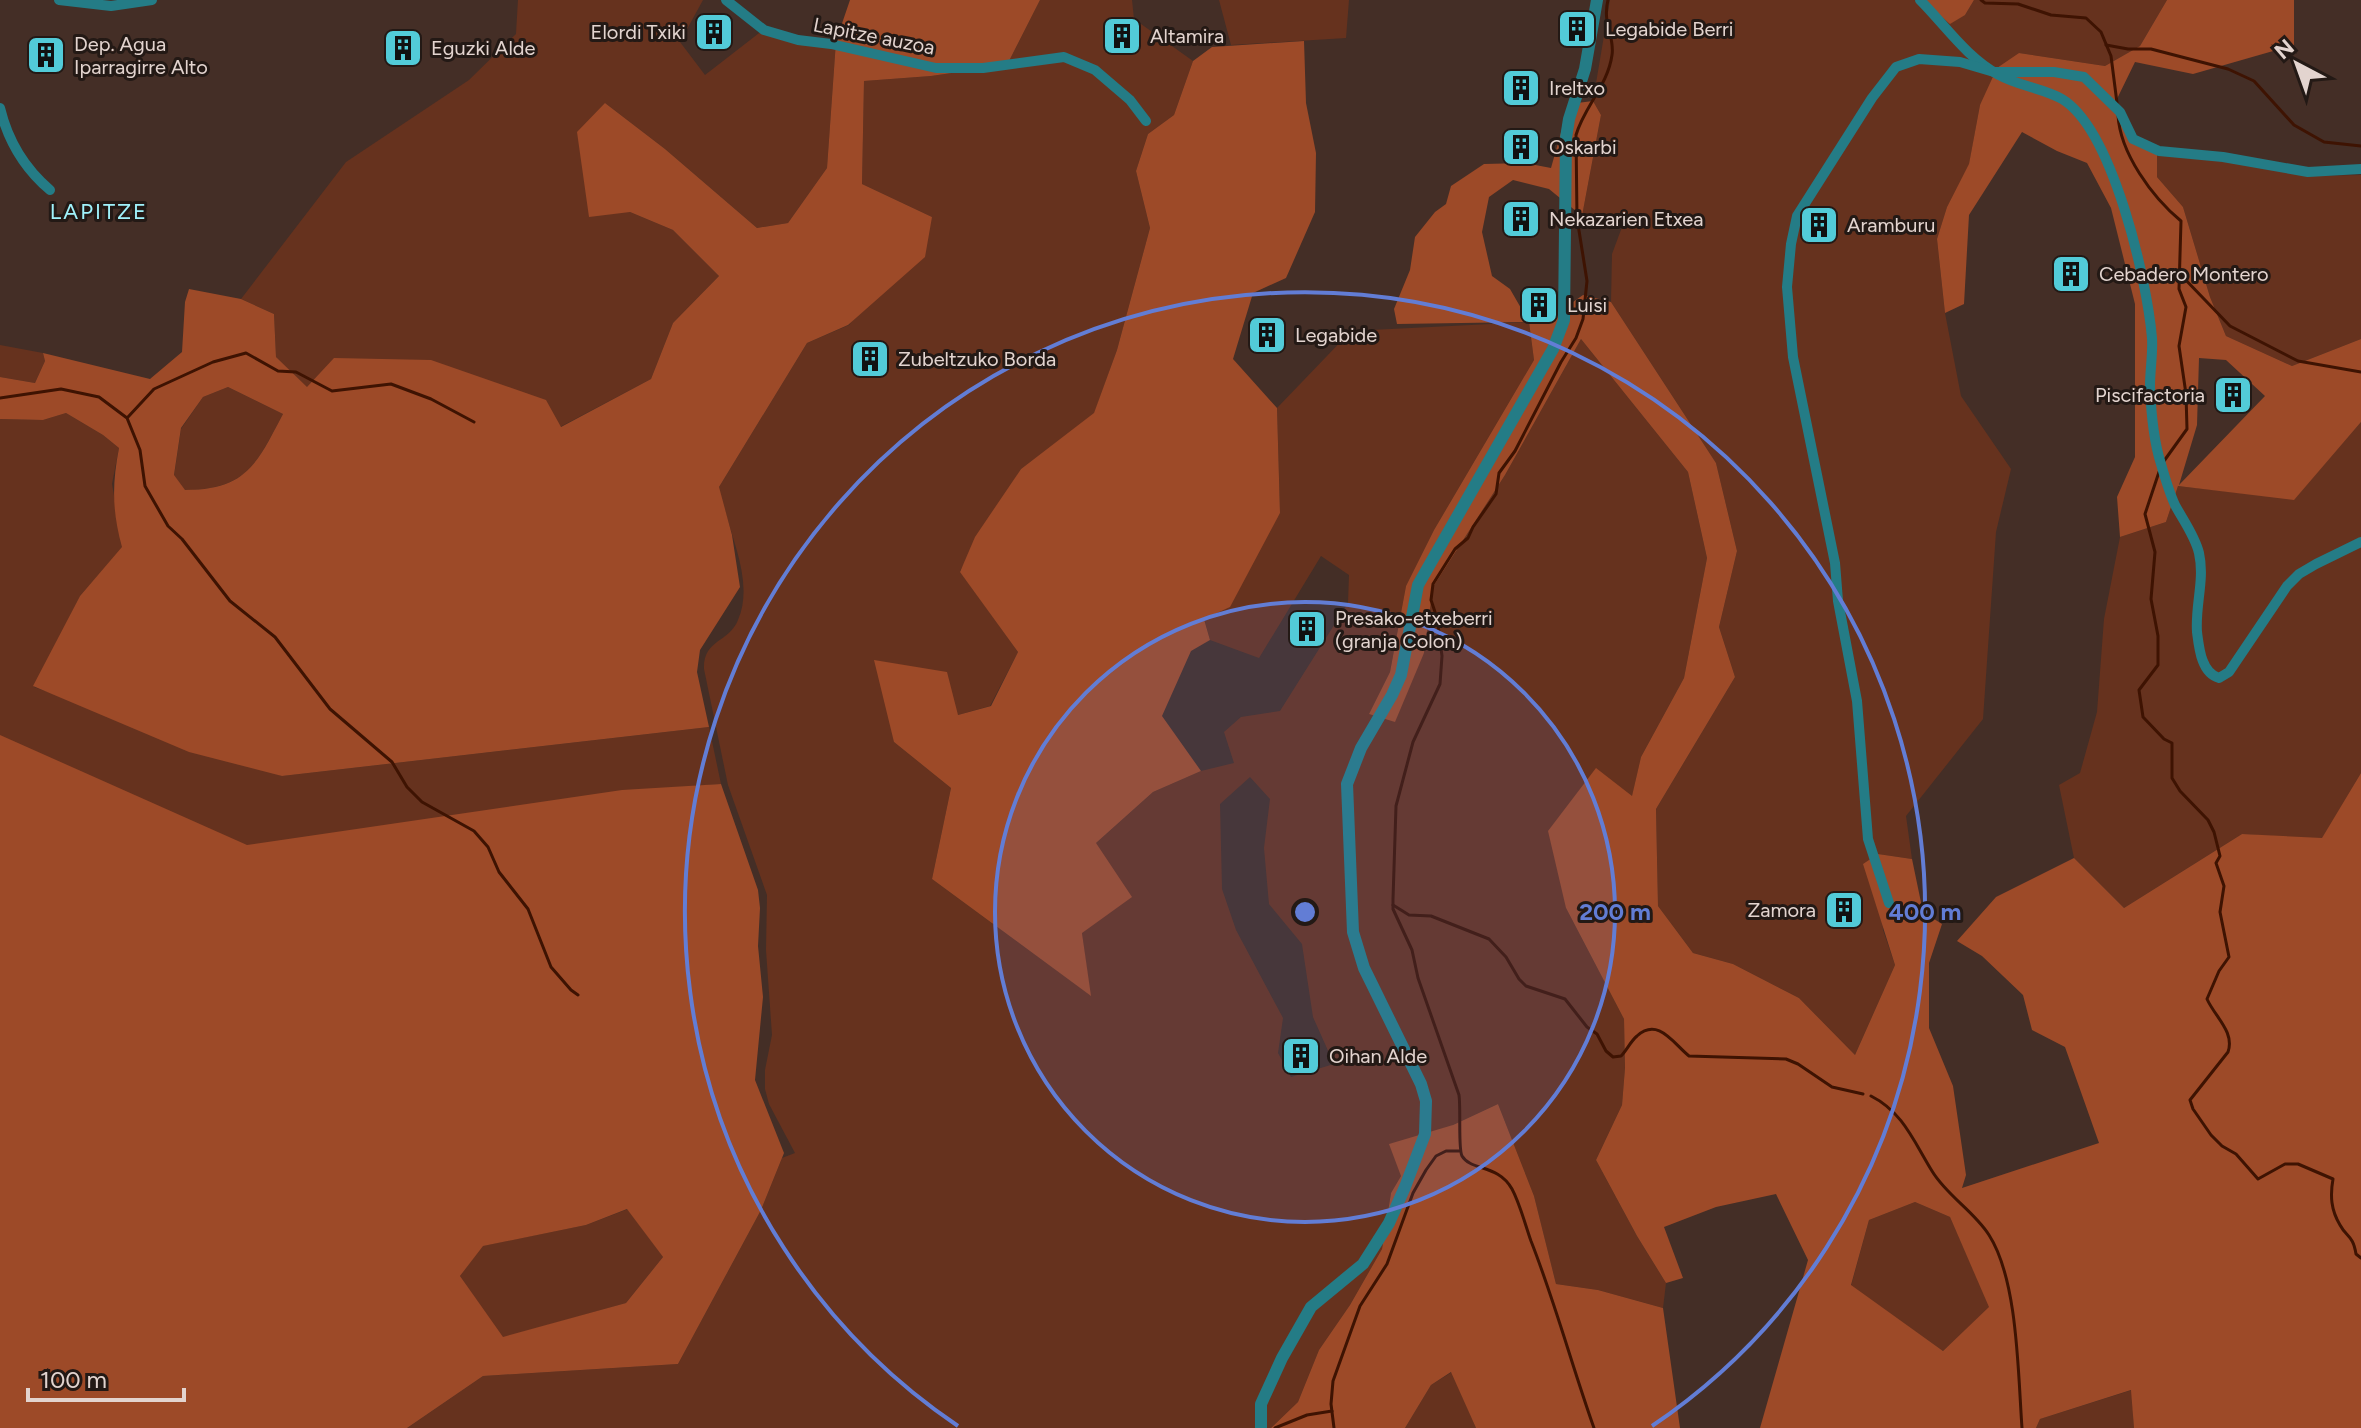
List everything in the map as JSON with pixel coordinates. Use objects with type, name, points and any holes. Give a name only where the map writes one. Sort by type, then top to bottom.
[{"type":"street","points":[[59,0],[111,6],[152,0]]},
{"type":"street","name":"Lapitze auzoa","points":[[726,0],[764,30],[798,40],[831,44],[936,68],[983,68],[1064,57],[1095,70],[1130,100],[1146,121]]},
{"type":"street","points":[[1261,1428],[1261,1404],[1282,1358],[1311,1307],[1363,1264],[1389,1223],[1425,1134],[1426,1101],[1421,1084],[1364,968],[1353,932],[1347,784],[1361,748],[1401,675],[1418,585],[1553,349],[1564,320],[1566,138],[1585,69],[1597,0]]},
{"type":"street","points":[[1920,0],[1966,50],[1994,72],[2054,72],[2084,77],[2116,108],[2133,139],[2159,151],[2223,157],[2308,172],[2361,169]]},
{"type":"street","points":[[1889,903],[1868,839],[1857,701],[1838,601],[1835,563],[1793,357],[1787,287],[1797,216],[1872,98],[1896,67],[1919,59],[1960,62],[1994,72],[2063,100],[2090,126],[2116,183],[2141,264],[2152,340],[2152,422],[2173,501],[2199,551],[2202,579],[2196,616],[2198,637],[2204,663],[2213,676],[2219,678],[2229,672],[2278,598],[2299,574],[2361,542]]},
{"type":"street","points":[[0,108],[17,153],[36,178],[50,190]]},
{"type":"shaded area","points":[[518,0],[703,0],[680,42],[705,75],[767,27],[802,37],[836,41],[827,168],[788,223],[757,228],[665,149],[605,103],[630,212],[673,230],[719,276],[673,323],[651,379],[560,427],[307,388],[276,357],[274,314],[241,299],[346,162],[469,80],[516,34]]},
{"type":"shaded area","points":[[850,0],[1040,0],[1007,65],[931,76],[864,81],[862,184],[932,217],[925,257],[848,325],[807,343],[719,487],[732,535],[740,587],[700,650],[697,672],[709,727],[282,776],[189,752],[33,686],[80,596],[122,547],[114,498],[119,448],[66,413],[43,420],[0,419],[0,377],[35,383],[45,361],[43,353],[150,379],[182,352],[185,302],[189,289],[241,299],[274,314],[276,357],[307,387],[334,358],[431,360],[546,400],[561,427],[651,379],[673,323],[719,276],[673,230],[630,212],[589,217],[577,132],[605,103],[665,149],[757,228],[788,223],[827,168],[836,41]],"holes":[[[228,387],[283,414],[257,460],[236,479],[206,489],[185,490],[174,475],[181,428],[203,397]]]},
{"type":"shaded area","points":[[1040,0],[1132,0],[1134,19],[1193,61],[1174,115],[1148,134],[1136,171],[1150,228],[1117,350],[1094,414],[1021,469],[960,571],[1018,652],[990,706],[958,715],[894,742],[951,788],[932,879],[1090,995],[1082,933],[1096,843],[1153,792],[1201,771],[1234,763],[1224,732],[1241,717],[1280,711],[1348,603],[1349,575],[1321,556],[1259,658],[1210,640],[1204,618],[1280,513],[1277,408],[1351,331],[1529,322],[1534,360],[1434,530],[1406,586],[1390,672],[1369,714],[1424,653],[1433,587],[1505,475],[1581,339],[1688,472],[1707,558],[1684,678],[1641,757],[1632,797],[1566,908],[1624,1019],[1622,1105],[1596,1160],[1666,1283],[1663,1308],[1598,1290],[1556,1284],[1534,1196],[1498,1104],[1453,1125],[1401,1176],[1391,1193],[1382,1249],[1350,1305],[1319,1350],[1298,1402],[1271,1428],[407,1428],[483,1376],[678,1364],[761,1210],[782,1158],[795,1153],[769,1104],[765,1089],[765,1070],[772,1035],[766,950],[767,895],[728,785],[704,669],[712,646],[729,633],[738,620],[744,593],[725,510],[565,626],[719,487],[807,343],[849,325],[932,217],[862,184],[864,81],[931,76],[1007,65]],"holes":[[[1250,777],[1270,799],[1264,848],[1269,904],[1302,944],[1313,1017],[1334,1064],[1291,1077],[1278,1053],[1283,1018],[1236,930],[1222,889],[1220,804]]]},
{"type":"shaded area","points":[[1219,0],[1349,0],[1346,38],[1231,45]]},
{"type":"shaded area","points":[[1610,0],[1922,0],[1965,15],[1974,0],[2167,0],[2140,46],[2105,66],[2019,53],[1980,105],[1969,165],[1947,207],[1937,239],[1945,313],[1961,396],[2011,469],[1996,532],[1983,719],[1906,816],[1912,859],[1878,854],[1883,930],[1895,965],[1855,1055],[1799,998],[1733,964],[1693,953],[1658,906],[1656,809],[1735,677],[1719,627],[1737,551],[1716,463],[1611,302],[1612,254],[1625,219],[1582,216],[1601,115],[1593,101]]},
{"type":"shaded area","points":[[1922,0],[1974,0],[1965,15],[1950,24]]},
{"type":"shaded area","points":[[2167,0],[2294,0],[2294,45],[2193,74],[2135,62],[2114,105],[2132,141],[2157,153],[2157,177],[2183,207],[2210,297],[2226,336],[2292,366],[2361,339],[2361,422],[2294,500],[2178,486],[2166,522],[2120,537],[2117,497],[2135,457],[2135,304],[2111,208],[2087,163],[2022,132],[1969,215],[1964,304],[1945,313],[1937,239],[1947,207],[1969,164],[1980,105],[1997,68],[2019,53],[2105,66],[2140,46]],"holes":[[[2199,358],[2226,360],[2265,396],[2179,485],[2197,425]]]},
{"type":"shaded area","points":[[1304,41],[1306,103],[1316,153],[1315,212],[1286,278],[1253,293],[1233,359],[1277,408],[1280,513],[1230,607],[1204,619],[1210,640],[1191,651],[1162,716],[1201,771],[1153,792],[1096,843],[1132,897],[1082,933],[1091,996],[932,879],[951,788],[894,742],[874,660],[947,672],[958,715],[991,706],[1018,652],[960,572],[975,537],[1021,469],[1094,413],[1117,350],[1150,228],[1136,171],[1148,134],[1174,115],[1193,61],[1212,47]]},
{"type":"shaded area","points":[[1593,101],[1601,115],[1582,216],[1549,189],[1513,180],[1489,197],[1482,232],[1492,276],[1510,289],[1529,322],[1397,324],[1394,309],[1410,270],[1415,237],[1435,212],[1446,204],[1451,186],[1484,164],[1525,163],[1551,168],[1569,104]]},
{"type":"shaded area","points":[[2157,153],[2223,160],[2308,176],[2361,175],[2361,339],[2292,366],[2226,336],[2210,297],[2183,207],[2157,177]]},
{"type":"shaded area","points":[[1583,295],[1611,302],[1716,463],[1737,551],[1719,627],[1735,677],[1656,809],[1658,906],[1693,953],[1733,964],[1799,998],[1855,1055],[1895,965],[1863,864],[1878,854],[1912,859],[1923,912],[1942,924],[1929,963],[1929,1028],[1953,1086],[1966,1175],[1962,1188],[2099,1143],[2065,1047],[2032,1030],[2023,995],[1982,956],[1957,941],[1996,897],[2074,858],[2124,908],[2242,834],[2322,838],[2361,773],[2361,1428],[2134,1428],[2131,1390],[2040,1419],[2036,1428],[1760,1428],[1808,1260],[1776,1194],[1716,1207],[1664,1227],[1683,1278],[1666,1283],[1596,1160],[1622,1105],[1624,1019],[1566,908],[1548,831],[1596,768],[1632,796],[1641,757],[1684,678],[1707,558],[1688,472],[1581,339],[1505,475],[1433,587],[1424,653],[1395,722],[1369,714],[1390,672],[1406,586],[1434,530],[1534,360],[1529,322],[1550,318]],"holes":[[[1915,1202],[1950,1217],[1989,1307],[1943,1351],[1851,1285],[1869,1220]]]},
{"type":"shaded area","points":[[0,345],[43,353],[45,361],[35,383],[0,377]]},
{"type":"shaded area","points":[[228,387],[283,414],[257,460],[236,479],[205,489],[184,490],[174,476],[181,429],[203,397]]},
{"type":"shaded area","points":[[66,413],[119,448],[112,484],[123,547],[80,596],[34,687],[282,776],[709,727],[721,784],[625,791],[247,846],[0,736],[0,419],[43,420]]},
{"type":"shaded area","points":[[2361,422],[2361,773],[2322,839],[2242,834],[2124,908],[2074,858],[2059,785],[2080,773],[2097,712],[2104,619],[2120,537],[2166,522],[2178,486],[2294,499]]},
{"type":"shaded area","points":[[0,735],[247,845],[622,790],[721,784],[758,890],[758,946],[763,997],[755,1080],[784,1153],[761,1210],[678,1364],[483,1376],[407,1428],[0,1428]],"holes":[[[627,1209],[663,1257],[626,1303],[503,1337],[460,1276],[483,1246],[586,1225]]]},
{"type":"shaded area","points":[[1498,1104],[1534,1196],[1556,1284],[1598,1290],[1663,1308],[1680,1428],[1476,1428],[1451,1372],[1431,1385],[1405,1428],[1271,1428],[1298,1402],[1319,1350],[1350,1305],[1382,1249],[1391,1193],[1401,1176],[1389,1144],[1453,1125]]},
{"type":"shaded area","points":[[1915,1202],[1950,1217],[1990,1307],[1943,1351],[1851,1286],[1869,1220]]},
{"type":"shaded area","points":[[628,1209],[663,1257],[626,1303],[502,1338],[460,1276],[482,1246],[586,1225]]},
{"type":"shaded area","points":[[1452,1372],[1476,1428],[1405,1428],[1431,1385]]},
{"type":"shaded area","points":[[2132,1390],[2134,1428],[2036,1428],[2040,1419]]},
{"type":"waterway","points":[[1594,1428],[1515,1195],[1500,1175],[1472,1164],[1462,1156],[1459,1095],[1418,978],[1412,950],[1393,909],[1393,899],[1396,806],[1413,742],[1440,684],[1442,656],[1437,618],[1431,600],[1433,584],[1496,494],[1499,473],[1515,451],[1576,338],[1583,319],[1587,281],[1577,218],[1576,135],[1610,66],[1612,48],[1608,0]]},
{"type":"waterway","points":[[1981,0],[1985,3],[2018,4],[2051,15],[2086,18],[2101,32],[2111,56],[2117,103]]},
{"type":"waterway","points":[[2106,45],[2151,49],[2228,69],[2254,81],[2294,125],[2324,142],[2361,146]]},
{"type":"waterway","points":[[2118,115],[2125,144],[2139,173],[2159,200],[2181,221],[2179,289],[2186,307],[2179,346],[2187,429],[2164,461]]},
{"type":"waterway","points":[[2180,274],[2230,326],[2298,361],[2361,372]]},
{"type":"waterway","points":[[128,417],[154,389],[213,362],[246,353],[278,371],[296,372],[332,391],[391,384],[431,399],[474,422]]},
{"type":"waterway","points":[[0,398],[61,389],[99,397],[127,418],[140,450],[145,486],[168,526],[182,539],[230,601],[275,637],[330,709],[392,762],[407,787],[422,802],[474,831],[488,847],[499,872],[528,909],[551,967],[578,995]]},
{"type":"waterway","points":[[2159,472],[2145,514],[2155,552],[2151,599],[2158,636],[2158,665],[2139,690],[2143,717],[2172,743],[2172,778],[2208,820],[2214,832],[2220,856],[2216,863],[2224,886],[2220,912],[2229,957],[2207,999],[2227,1031],[2228,1052],[2190,1100],[2211,1135],[2236,1154],[2258,1179],[2285,1164],[2298,1164],[2333,1179],[2335,1214],[2361,1258]]},
{"type":"waterway","points":[[1393,905],[1409,915],[1431,916],[1489,939],[1526,986],[1565,999],[1613,1057],[1621,1056],[1637,1036],[1652,1029],[1665,1034],[1689,1056],[1786,1059],[1832,1087],[1863,1094]]},
{"type":"waterway","points":[[1871,1096],[1900,1119],[1938,1180],[1983,1226],[1999,1254],[2015,1328],[2022,1428]]},
{"type":"waterway","points":[[1334,1428],[1331,1404],[1333,1381],[1360,1306],[1387,1264],[1413,1193],[1426,1170],[1436,1156],[1446,1151],[1459,1151]]},
{"type":"waterway","points":[[1275,1428],[1307,1415],[1332,1411]]},
{"type":"place","name":"Legabide Berri","points":[[1577,29]]},
{"type":"place","name":"Elordi Txiki","points":[[714,32]]},
{"type":"place","name":"Altamira","points":[[1122,36]]},
{"type":"place","name":"Eguzki Alde","points":[[403,48]]},
{"type":"place","name":"Dep. Agua Iparragirre Alto","points":[[46,55]]},
{"type":"place","name":"Ireltxo","points":[[1521,88]]},
{"type":"place","name":"Oskarbi","points":[[1521,147]]},
{"type":"place","name":"Nekazarien Etxea","points":[[1521,219]]},
{"type":"place","name":"Aramburu","points":[[1819,225]]},
{"type":"place","name":"Cebadero Montero","points":[[2071,274]]},
{"type":"place","name":"Luisi","points":[[1539,305]]},
{"type":"place","name":"Legabide","points":[[1267,335]]},
{"type":"place","name":"Zubeltzuko Borda","points":[[870,359]]},
{"type":"place","name":"Piscifactoria","points":[[2233,395]]},
{"type":"place","name":"Presako-etxeberri (granja Colon)","points":[[1307,629]]},
{"type":"place","name":"Zamora","points":[[1844,910]]},
{"type":"place","name":"Oihan Alde","points":[[1301,1056]]},
{"type":"district","name":"LAPITZE","points":[[99,211]]}]
